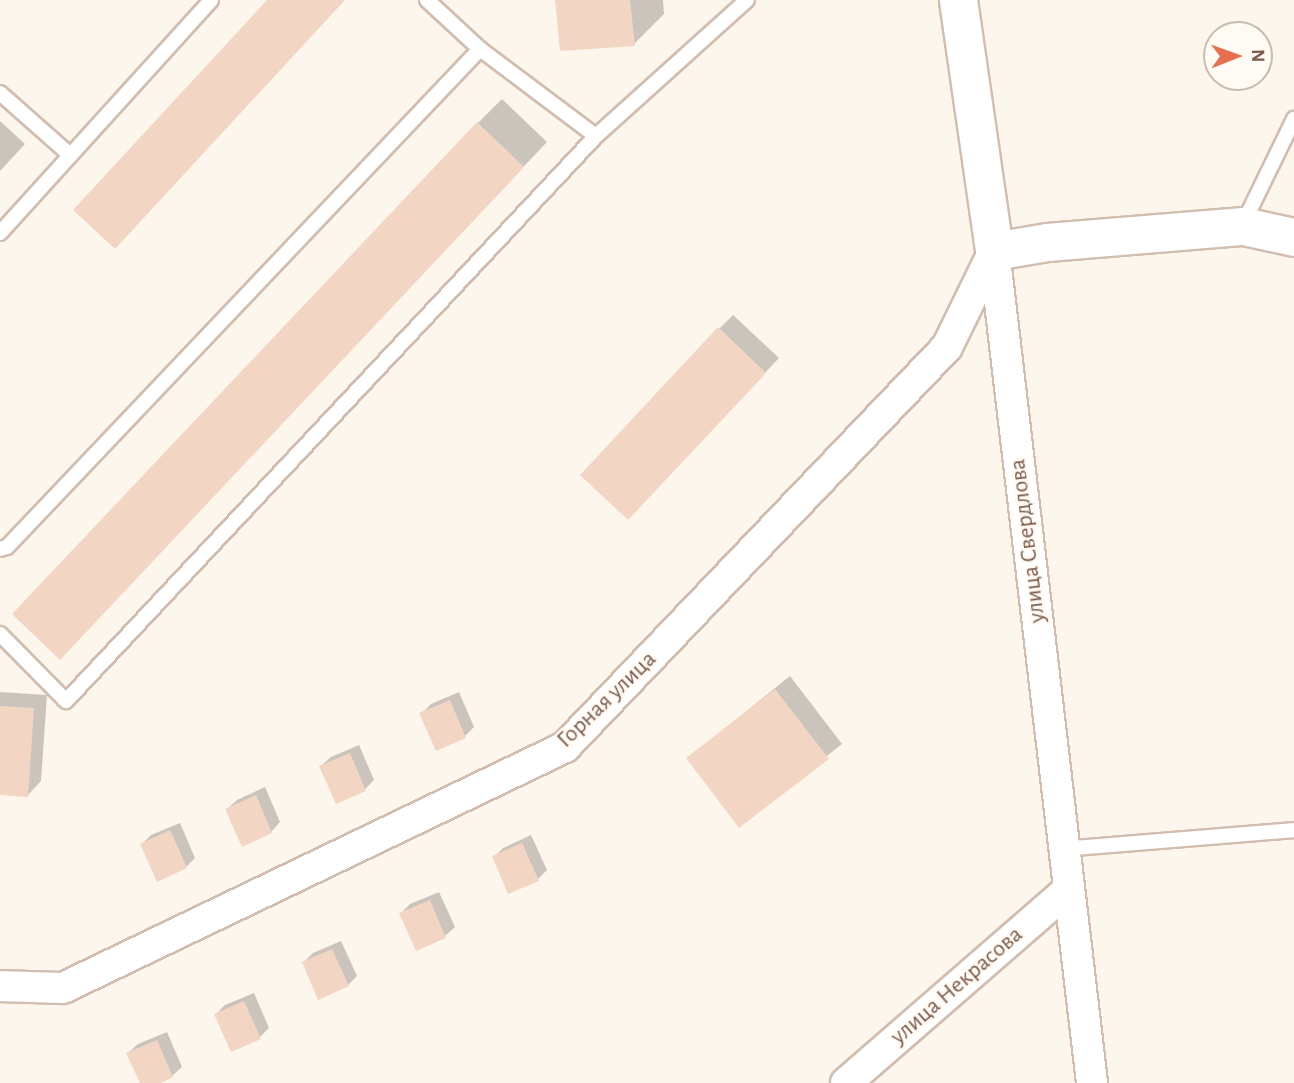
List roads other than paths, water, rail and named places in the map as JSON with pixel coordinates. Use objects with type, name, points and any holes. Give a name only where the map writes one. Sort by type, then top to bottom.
[{"type":"street","name":"улица Свердлова","points":[[958,0],[994,251],[1092,1083]]},
{"type":"street","points":[[994,251],[1047,242],[1243,226],[1294,237]]},
{"type":"street","name":"Горная улица","points":[[0,986],[63,988],[565,747],[947,347],[994,251]]},
{"type":"street","name":"улица Некрасова","points":[[846,1083],[1068,890]]},
{"type":"lane","points":[[0,233],[211,0]]},
{"type":"lane","points":[[426,0],[480,49],[596,136]]},
{"type":"lane","points":[[0,634],[66,701],[596,136],[747,0]]},
{"type":"lane","points":[[0,549],[16,537],[480,49]]},
{"type":"lane","points":[[0,93],[70,155]]},
{"type":"lane","points":[[1243,226],[1294,118]]},
{"type":"lane","points":[[1063,849],[1294,830]]}]
